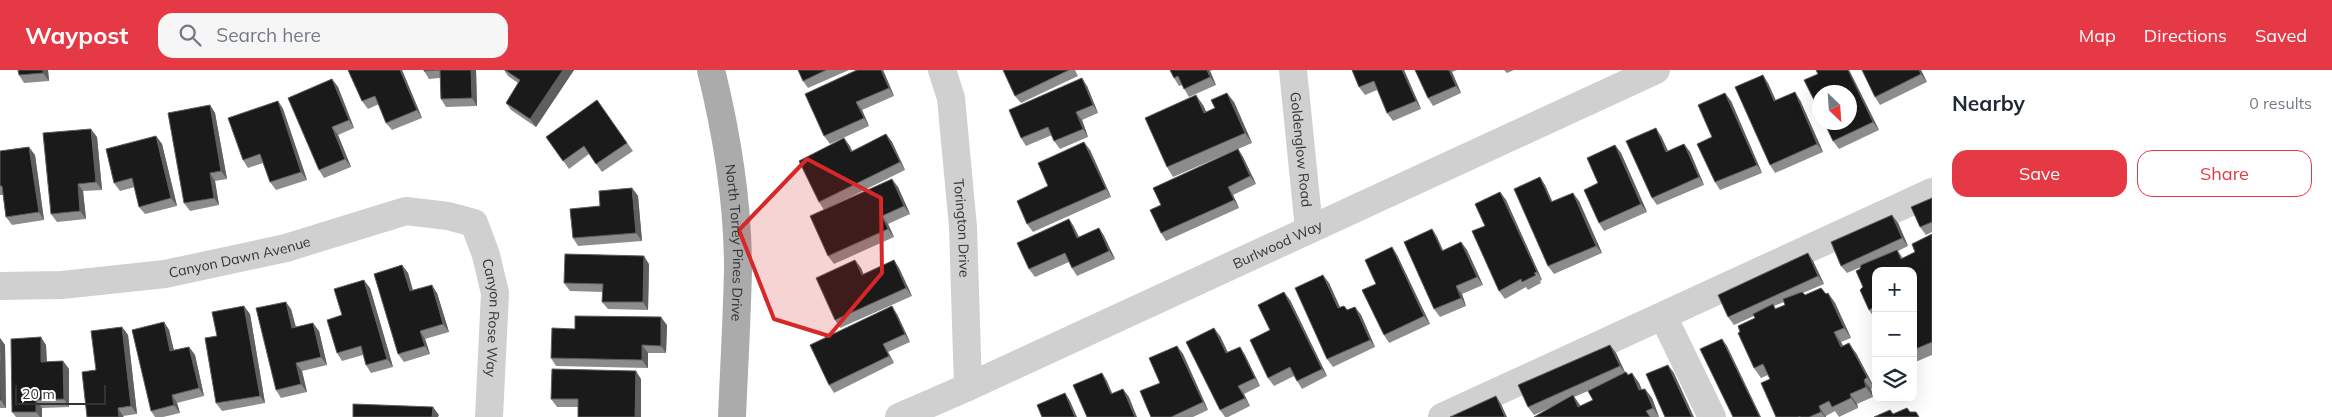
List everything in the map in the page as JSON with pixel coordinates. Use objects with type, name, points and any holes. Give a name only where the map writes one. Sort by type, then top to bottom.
[{"type":"main road","name":"North Torrey Pines Drive","points":[[711,70],[729,161],[735,213],[738,268],[732,417]]},
{"type":"street","name":"Torington Drive","points":[[942,70],[951,98],[963,227],[968,387]]},
{"type":"street","name":"Goldenglow Road","points":[[1293,70],[1309,229]]},
{"type":"street","name":"Burlwood Way","points":[[899,417],[1656,70]]},
{"type":"street","points":[[1442,417],[1932,192]]},
{"type":"street","name":"Canyon Dawn Avenue","points":[[0,286],[62,284],[165,274],[286,248],[406,211],[448,216],[474,223]]},
{"type":"street","name":"Canyon Rose Way","points":[[474,223],[486,255],[496,293],[489,417]]},
{"type":"street","points":[[1663,316],[1712,417]]},
{"type":"highlighted area","points":[[807,159],[881,198],[882,273],[829,336],[774,319],[739,230]]},
{"type":"building","points":[[18,70],[43,70],[43,73],[19,75]]},
{"type":"building","points":[[348,70],[400,70],[417,110],[386,123],[375,96],[362,101]]},
{"type":"building","points":[[440,70],[471,70],[472,98],[441,99]]},
{"type":"building","points":[[505,70],[563,70],[530,119],[506,103],[520,80]]},
{"type":"building","points":[[798,70],[826,70],[803,81]]},
{"type":"building","points":[[857,70],[881,70],[889,88],[856,102],[864,118],[824,136],[805,94]]},
{"type":"building","points":[[1003,70],[1069,70],[1015,96]]},
{"type":"building","points":[[1170,70],[1207,70],[1210,77],[1184,89],[1178,76],[1174,78]]},
{"type":"building","points":[[1352,70],[1402,70],[1416,101],[1387,113],[1374,81],[1359,87]]},
{"type":"building","points":[[1415,70],[1449,70],[1456,86],[1428,98]]},
{"type":"building","points":[[1816,70],[1848,70],[1855,85],[1812,85],[1812,96],[1804,80],[1818,74]]},
{"type":"building","points":[[1862,70],[1919,70],[1921,74],[1875,97]]},
{"type":"building","points":[[1763,75],[1774,101],[1795,92],[1817,144],[1770,165],[1735,87]]},
{"type":"building","points":[[1082,78],[1093,105],[1076,112],[1083,129],[1054,141],[1048,127],[1021,138],[1009,110]]},
{"type":"building","points":[[332,79],[349,120],[332,127],[345,159],[319,170],[288,98]]},
{"type":"building","points":[[1857,89],[1873,122],[1857,130]]},
{"type":"building","points":[[1227,93],[1245,133],[1167,167],[1145,118],[1196,95],[1204,113],[1215,108],[1211,100]]},
{"type":"building","points":[[1725,93],[1757,165],[1715,182],[1697,144],[1712,137],[1698,105]]},
{"type":"building","points":[[597,100],[627,143],[596,164],[584,146],[563,161],[546,137]]},
{"type":"building","points":[[278,101],[301,172],[270,182],[260,154],[243,160],[228,118]]},
{"type":"building","points":[[210,105],[221,171],[210,173],[214,198],[184,203],[168,113]]},
{"type":"building","points":[[1656,128],[1666,152],[1684,144],[1699,177],[1652,198],[1626,141]]},
{"type":"building","points":[[91,129],[96,182],[78,184],[80,211],[51,214],[43,133]]},
{"type":"building","points":[[1828,130],[1856,130],[1833,141]]},
{"type":"building","points":[[886,134],[900,162],[819,202],[799,161],[844,138],[851,152]]},
{"type":"building","points":[[156,136],[171,198],[139,207],[132,178],[114,183],[106,149]]},
{"type":"building","points":[[1084,142],[1106,189],[1027,224],[1017,201],[1048,186],[1038,163]]},
{"type":"building","points":[[1615,145],[1641,204],[1599,223],[1584,190],[1598,183],[1587,158]]},
{"type":"building","points":[[29,147],[39,212],[6,217],[2,186],[0,186],[0,151]]},
{"type":"building","points":[[1238,149],[1250,176],[1228,187],[1234,200],[1161,233],[1150,210],[1161,205],[1153,188]]},
{"type":"building","points":[[1540,177],[1551,202],[1573,193],[1596,246],[1548,266],[1514,189]]},
{"type":"building","points":[[892,179],[904,206],[882,216],[888,229],[828,256],[810,216]]},
{"type":"building","points":[[632,188],[636,233],[573,238],[570,209],[600,206],[599,191]]},
{"type":"building","points":[[1500,192],[1537,272],[1534,273],[1536,275],[1522,282],[1521,279],[1499,291],[1472,231],[1485,226],[1475,204]]},
{"type":"building","points":[[1932,198],[1932,222],[1920,227],[1911,207]]},
{"type":"building","points":[[1892,215],[1902,238],[1841,266],[1831,242]]},
{"type":"building","points":[[1069,219],[1077,238],[1099,228],[1109,251],[1072,268],[1065,253],[1029,269],[1017,243]]},
{"type":"building","points":[[1432,229],[1442,251],[1461,242],[1477,277],[1456,286],[1461,298],[1434,309],[1404,242]]},
{"type":"building","points":[[1932,234],[1932,342],[1917,348],[1917,267],[1872,267],[1872,308],[1869,310],[1860,290],[1863,287],[1856,271],[1860,269],[1861,265],[1897,250],[1901,259],[1915,252],[1912,244]]},
{"type":"building","points":[[1392,247],[1424,316],[1384,335],[1362,290],[1376,284],[1365,260]]},
{"type":"building","points":[[1808,253],[1818,276],[1728,317],[1718,295]]},
{"type":"building","points":[[565,254],[644,256],[643,302],[602,302],[603,284],[564,283]]},
{"type":"building","points":[[855,260],[862,275],[894,260],[906,288],[835,320],[816,278]]},
{"type":"building","points":[[402,265],[410,291],[432,285],[443,324],[420,331],[425,346],[398,354],[374,274]]},
{"type":"building","points":[[1323,275],[1338,308],[1344,306],[1347,310],[1355,307],[1370,340],[1327,359],[1295,288]]},
{"type":"building","points":[[364,280],[387,359],[366,365],[361,346],[337,353],[327,320],[342,315],[334,289]]},
{"type":"building","points":[[1821,288],[1826,294],[1828,293],[1844,328],[1834,332],[1841,347],[1849,343],[1867,377],[1864,380],[1866,387],[1850,394],[1851,398],[1832,407],[1829,401],[1819,406],[1821,412],[1809,417],[1776,417],[1761,383],[1770,379],[1763,364],[1754,368],[1738,333],[1740,332],[1738,326],[1755,318],[1753,314],[1773,304],[1775,309],[1785,305],[1783,299],[1802,292],[1805,295]]},
{"type":"building","points":[[1284,292],[1322,369],[1297,381],[1290,367],[1268,378],[1250,340],[1270,330],[1258,305]]},
{"type":"building","points":[[286,302],[292,328],[313,323],[321,357],[296,363],[301,384],[276,390],[256,308]]},
{"type":"building","points":[[244,306],[260,396],[216,403],[205,338],[217,336],[212,312]]},
{"type":"building","points":[[892,306],[905,334],[883,344],[889,356],[829,385],[810,345]]},
{"type":"building","points":[[575,316],[661,317],[661,346],[642,345],[642,360],[551,358],[552,328],[575,329]]},
{"type":"building","points":[[164,322],[170,351],[189,347],[199,388],[172,395],[174,405],[151,411],[132,330]]},
{"type":"building","points":[[122,327],[131,406],[118,408],[119,417],[87,417],[82,372],[96,370],[91,331]]},
{"type":"building","points":[[1214,328],[1226,353],[1240,347],[1255,378],[1238,386],[1245,398],[1220,410],[1186,342]]},
{"type":"building","points":[[41,337],[41,362],[63,361],[64,399],[36,400],[36,412],[12,412],[11,339]]},
{"type":"building","points":[[1722,339],[1760,417],[1733,417],[1700,349]]},
{"type":"building","points":[[1610,345],[1620,366],[1528,407],[1518,385]]},
{"type":"building","points":[[1177,346],[1203,402],[1171,417],[1151,417],[1140,391],[1160,383],[1149,358]]},
{"type":"building","points":[[0,361],[1,400],[0,400]]},
{"type":"building","points":[[1668,365],[1692,417],[1665,417],[1646,374]]},
{"type":"building","points":[[552,369],[636,371],[635,417],[578,417],[578,399],[551,399]]},
{"type":"building","points":[[1626,372],[1628,375],[1632,373],[1639,390],[1645,389],[1653,408],[1646,411],[1650,417],[1534,417],[1573,395],[1578,407],[1593,400],[1588,391]]},
{"type":"building","points":[[1102,373],[1111,394],[1123,389],[1135,417],[1087,417],[1073,385]]},
{"type":"building","points":[[1065,393],[1075,417],[1042,417],[1037,405]]},
{"type":"building","points":[[1496,396],[1505,417],[1450,417]]},
{"type":"building","points":[[353,404],[433,407],[432,417],[353,417]]},
{"type":"building","points":[[1907,408],[1910,412],[1916,412],[1919,417],[1874,417],[1890,410],[1893,414]]}]
